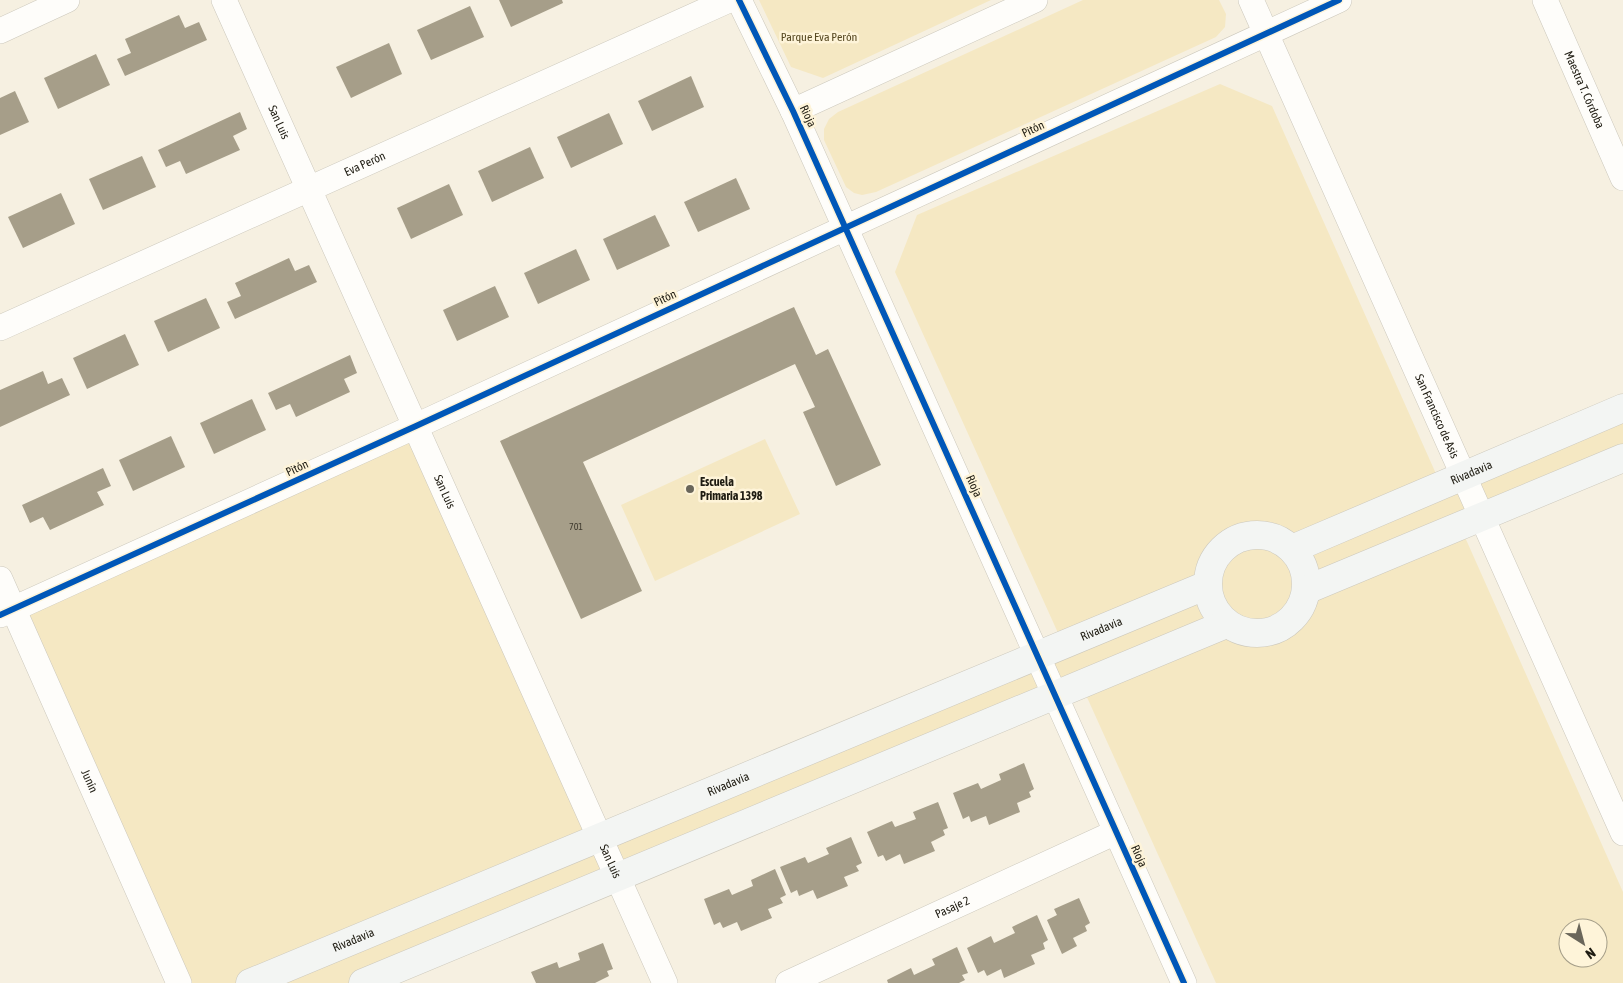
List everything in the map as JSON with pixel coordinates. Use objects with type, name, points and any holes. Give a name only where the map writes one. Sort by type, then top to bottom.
[{"type":"street","points":[[0,30],[67,0]]},
{"type":"street","name":"San Luis","points":[[224,0],[665,983]]},
{"type":"street","name":"Eva Perón","points":[[0,328],[729,0]]},
{"type":"street","name":"Rioja","points":[[739,0],[793,111],[846,227],[1184,983]]},
{"type":"street","points":[[793,111],[1035,0]]},
{"type":"street","name":"San Francisco de Asis","points":[[1251,0],[1463,476],[1621,822]]},
{"type":"street","name":"Pitón","points":[[7,612],[416,426],[1339,0]]},
{"type":"street","name":"Maestra T. Córdoba","points":[[1545,0],[1623,178]]},
{"type":"street","name":"Rivadavia","points":[[1292,549],[1623,408]]},
{"type":"street","points":[[1306,590],[1623,458]]},
{"type":"street","points":[[1250,535],[1273,537],[1292,549],[1304,568],[1306,590],[1300,609],[1286,625],[1267,633],[1246,633],[1226,624],[1216,613],[1209,600],[1207,585],[1214,560],[1228,543],[1250,535]]},
{"type":"street","name":"Junín","points":[[0,580],[7,612],[179,983]]},
{"type":"street","name":"Rivadavia","points":[[250,983],[1207,585]]},
{"type":"street","points":[[363,983],[1226,624]]},
{"type":"street","name":"Pasaje 2","points":[[788,983],[1116,832]]},
{"type":"green space","name":"Parque Eva Perón","points":[[759,0],[991,0],[823,78],[791,67]]},
{"type":"green space","points":[[1083,0],[1219,0],[1226,14],[1225,27],[1216,37],[876,192],[862,195],[854,193],[846,187],[824,140],[824,129],[829,119],[838,112]]},
{"type":"green space","points":[[1220,84],[1272,106],[1441,485],[1623,408],[1623,458],[1460,526],[1623,892],[1623,983],[1216,983],[1081,684],[363,983],[179,983],[13,609],[416,426],[600,837],[1063,644],[895,272],[917,215]]},
{"type":"green space","points":[[765,439],[800,514],[655,581],[621,505]]},
{"type":"building","points":[[499,0],[562,0],[563,3],[511,27]]},
{"type":"building","points":[[470,6],[484,37],[431,60],[417,30]]},
{"type":"building","points":[[179,15],[185,28],[199,22],[207,40],[125,76],[117,59],[131,53],[125,39]]},
{"type":"building","points":[[389,43],[402,74],[351,98],[336,67]]},
{"type":"building","points":[[96,54],[110,85],[58,109],[44,78]]},
{"type":"building","points":[[691,76],[704,107],[652,131],[638,101]]},
{"type":"building","points":[[15,91],[29,122],[0,135],[0,98]]},
{"type":"building","points":[[240,112],[247,129],[233,136],[240,150],[186,174],[180,161],[166,167],[158,150]]},
{"type":"building","points":[[609,113],[623,144],[571,168],[557,137]]},
{"type":"building","points":[[530,147],[544,178],[492,202],[478,171]]},
{"type":"building","points":[[142,156],[156,187],[103,210],[89,179]]},
{"type":"building","points":[[736,178],[750,209],[698,232],[684,202]]},
{"type":"building","points":[[449,184],[463,215],[411,239],[397,208]]},
{"type":"building","points":[[61,193],[75,224],[23,248],[8,217]]},
{"type":"building","points":[[655,215],[670,246],[617,270],[603,239]]},
{"type":"building","points":[[576,249],[590,280],[538,304],[524,273]]},
{"type":"building","points":[[289,258],[295,271],[309,265],[317,282],[235,319],[227,302],[241,296],[235,283]]},
{"type":"building","points":[[495,286],[509,317],[457,341],[443,310]]},
{"type":"building","points":[[206,298],[220,328],[168,352],[154,321]]},
{"type":"building","points":[[794,307],[816,355],[828,349],[881,465],[836,486],[803,412],[815,407],[795,364],[583,462],[642,591],[581,619],[500,441]]},
{"type":"building","points":[[125,334],[139,365],[87,389],[73,358]]},
{"type":"building","points":[[350,355],[357,373],[344,379],[350,392],[296,417],[290,404],[276,410],[268,393]]},
{"type":"building","points":[[43,371],[48,384],[62,378],[70,395],[0,427],[0,390]]},
{"type":"building","points":[[252,399],[266,430],[214,454],[200,423]]},
{"type":"building","points":[[171,436],[185,467],[133,491],[119,460]]},
{"type":"building","points":[[103,468],[111,486],[97,492],[104,505],[50,530],[43,517],[30,523],[22,505]]},
{"type":"building","points":[[1024,763],[1034,789],[1029,792],[1031,797],[1017,803],[1020,812],[989,825],[986,816],[971,822],[969,816],[963,819],[953,793],[978,783],[981,789],[1001,780],[999,774]]},
{"type":"building","points":[[938,802],[948,828],[943,830],[945,835],[931,842],[935,851],[904,864],[900,854],[886,861],[883,855],[878,857],[867,832],[892,821],[895,827],[916,819],[913,812]]},
{"type":"building","points":[[851,837],[862,863],[856,866],[859,871],[844,877],[848,886],[817,899],[813,890],[799,896],[797,890],[791,893],[780,867],[805,857],[808,863],[829,854],[826,848]]},
{"type":"building","points":[[775,869],[786,895],[780,898],[783,903],[768,909],[772,918],[741,931],[737,922],[723,928],[720,922],[714,925],[704,899],[729,889],[732,895],[753,886],[751,880]]},
{"type":"building","points":[[1079,898],[1090,923],[1085,926],[1087,931],[1073,938],[1077,946],[1062,954],[1047,920],[1057,915],[1054,909]]},
{"type":"building","points":[[1037,915],[1048,940],[1043,943],[1045,949],[1031,955],[1035,964],[1004,978],[1001,969],[987,976],[984,970],[978,973],[967,948],[991,936],[994,943],[1015,933],[1012,927]]},
{"type":"building","points":[[603,943],[613,969],[607,971],[609,976],[595,983],[536,983],[531,972],[557,962],[559,968],[580,960],[578,953]]},
{"type":"building","points":[[957,947],[968,973],[962,975],[965,980],[959,983],[888,983],[887,980],[911,968],[914,975],[935,965],[932,959]]},
{"type":"cycle path","points":[[739,0],[793,111],[1184,983]]},
{"type":"cycle path","points":[[0,615],[416,426],[1339,0]]},
{"type":"place","name":"Escuela Primaria 1398","points":[[690,489]]}]
